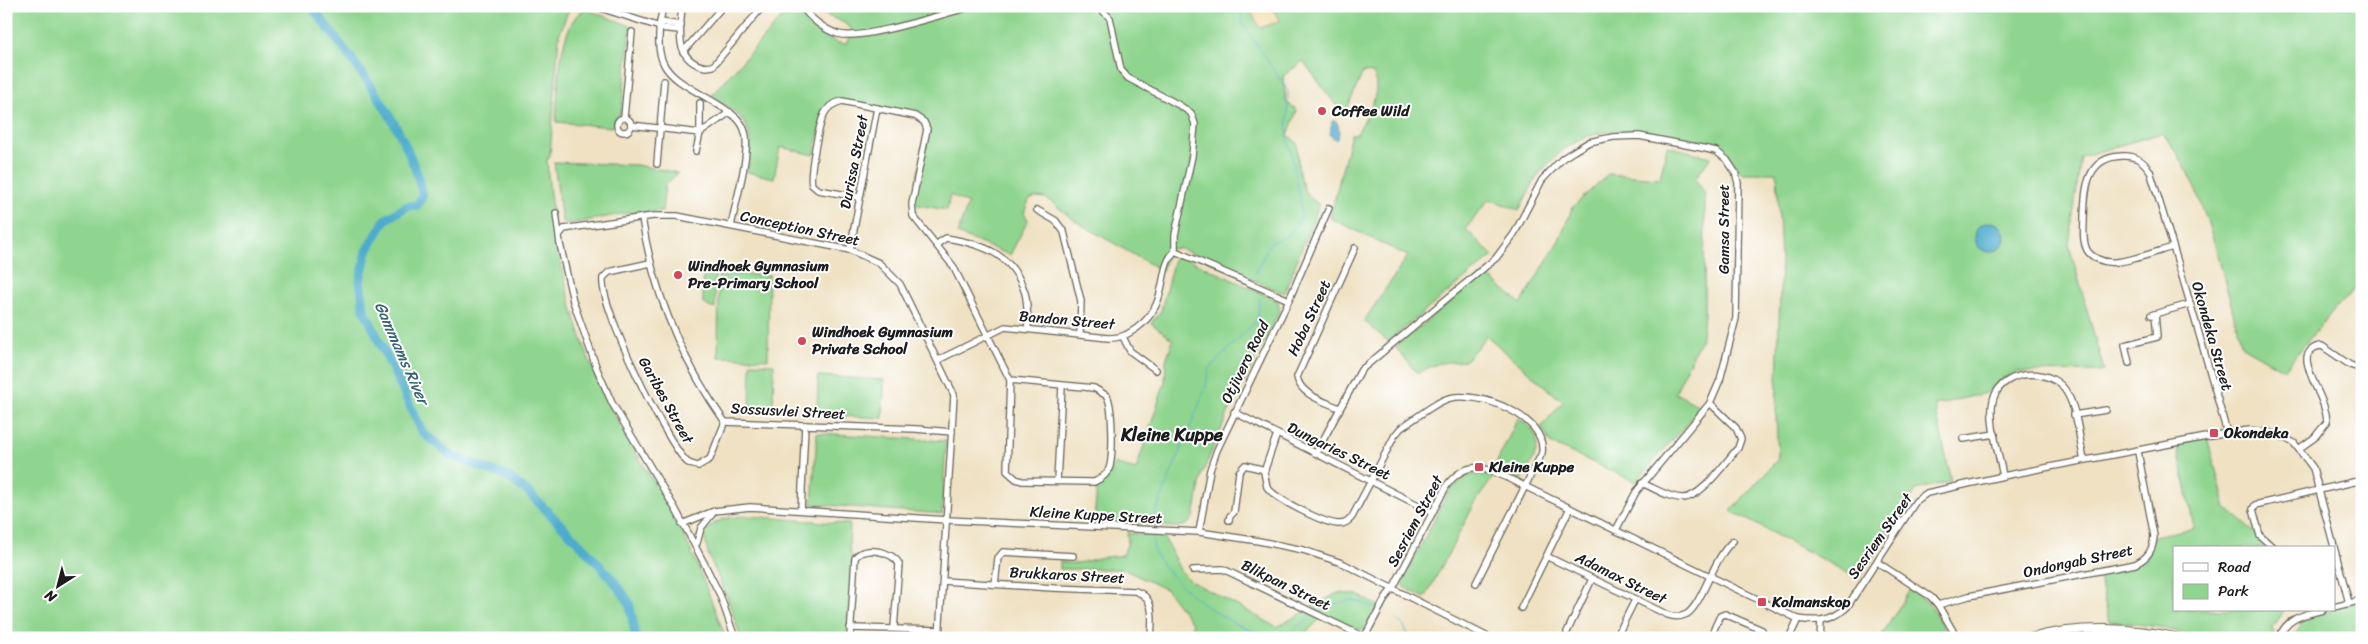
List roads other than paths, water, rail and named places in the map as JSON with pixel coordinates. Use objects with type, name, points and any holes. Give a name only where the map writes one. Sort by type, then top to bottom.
[{"type":"main road","points":[[2030,638],[2059,632],[2108,629],[2180,638]]},
{"type":"street","points":[[594,6],[660,26],[680,28]]},
{"type":"street","points":[[664,6],[658,53],[664,67],[675,79],[730,112],[743,126],[746,133],[746,149],[731,226]]},
{"type":"street","points":[[683,52],[723,6]]},
{"type":"street","points":[[682,7],[680,46],[683,52],[702,67],[713,66],[763,6]]},
{"type":"street","points":[[802,6],[819,24],[839,34],[868,34],[973,6]]},
{"type":"street","name":"Bandon Street","points":[[938,360],[1000,328],[1028,328],[1108,338],[1123,337],[1144,323],[1154,312],[1170,258],[1175,251],[1175,236],[1192,156],[1196,124],[1191,113],[1179,104],[1128,78],[1121,70],[1110,18],[1098,6]]},
{"type":"street","points":[[631,124],[628,131],[619,130],[617,122],[624,117],[632,32]]},
{"type":"street","points":[[657,164],[662,128],[664,81]]},
{"type":"street","points":[[859,198],[818,190],[812,185],[810,174],[825,112],[832,104],[842,101],[915,116],[924,122],[927,129],[912,204],[913,216],[953,266],[986,336],[1010,380],[1007,471],[1016,479],[1022,480],[1094,482],[1103,477],[1110,466],[1112,411],[1109,399],[1094,388],[1010,380]]},
{"type":"street","points":[[696,151],[700,133],[700,103]]},
{"type":"street","name":"Durissa Street","points":[[850,250],[877,108]]},
{"type":"street","points":[[624,117],[631,124],[700,133],[730,112]]},
{"type":"street","name":"Gamsa Street","points":[[1316,453],[1355,378],[1367,364],[1496,258],[1514,234],[1537,187],[1551,169],[1563,158],[1589,142],[1613,137],[1639,136],[1716,151],[1735,172],[1738,183],[1736,318],[1720,380],[1710,403],[1642,483],[1616,530]]},
{"type":"street","name":"Okondeka Street","points":[[2173,247],[2110,262],[2092,256],[2086,249],[2083,238],[2086,186],[2091,173],[2100,162],[2110,156],[2124,155],[2144,161],[2150,171],[2173,247],[2190,304],[2227,434]]},
{"type":"street","name":"Otjivero Road","points":[[1199,532],[1211,467],[1234,412],[1289,300],[1329,208]]},
{"type":"street","points":[[1037,210],[1056,221],[1064,232],[1081,301],[1080,334]]},
{"type":"street","points":[[556,213],[564,265],[573,300],[597,369],[612,403],[697,544],[728,608],[737,638]]},
{"type":"street","name":"Conception Street","points":[[560,234],[564,229],[570,228],[642,218],[677,216],[850,250],[879,263],[900,284],[954,395],[948,520],[938,630],[940,638]]},
{"type":"street","name":"Sossusvlei Street","points":[[642,218],[650,263],[672,328],[690,368],[725,422],[952,432]]},
{"type":"street","points":[[937,244],[946,238],[958,240],[1002,256],[1009,263],[1025,294],[1028,328]]},
{"type":"street","name":"Hoba Street","points":[[1339,408],[1306,392],[1300,386],[1297,377],[1355,248]]},
{"type":"street","points":[[1175,251],[1289,300]]},
{"type":"street","name":"Garibes Street","points":[[650,263],[609,272],[603,278],[610,312],[634,374],[680,453],[690,464],[698,466],[710,459],[725,422]]},
{"type":"street","points":[[2129,363],[2124,343],[2157,336],[2153,315],[2190,304]]},
{"type":"street","points":[[1123,337],[1130,351],[1156,370]]},
{"type":"street","points":[[2300,448],[2314,438],[2327,422],[2326,412],[2307,361],[2312,348],[2322,346],[2350,365],[2362,368]]},
{"type":"street","points":[[2003,476],[1992,409],[1994,396],[2003,384],[2019,376],[2043,375],[2054,380],[2068,394],[2084,460]]},
{"type":"street","points":[[1057,481],[1062,386]]},
{"type":"street","points":[[1277,434],[1265,470],[1265,483],[1270,492],[1322,519],[1340,524],[1350,520],[1391,442],[1401,428],[1447,398],[1458,396],[1500,405],[1522,416],[1533,427],[1542,444],[1542,454],[1476,583]]},
{"type":"street","points":[[1642,483],[1678,498],[1689,498],[1699,493],[1738,448],[1740,444],[1739,433],[1710,403]]},
{"type":"street","points":[[2074,415],[2106,410]]},
{"type":"street","name":"Dungaries Street","points":[[1234,412],[1372,480],[1432,512]]},
{"type":"street","points":[[801,510],[805,425]]},
{"type":"street","name":"Sesriem Street","points":[[1364,638],[1386,597],[1393,588],[1432,512],[1454,476],[1469,468],[1489,469],[1798,619],[1821,621],[1836,616],[1847,607],[1921,496],[2003,476],[2250,430],[2281,436],[2300,448],[2313,468],[2333,546]]},
{"type":"street","points":[[1962,439],[1995,434]]},
{"type":"street","name":"Ondongab Street","points":[[1938,604],[1969,596],[2135,564],[2142,560],[2151,549],[2154,536],[2138,452]]},
{"type":"street","points":[[1229,520],[1234,512],[1239,472],[1245,465],[1265,470]]},
{"type":"street","points":[[2272,546],[2260,536],[2253,509],[2255,505],[2362,480]]},
{"type":"street","name":"Kleine Kuppe Street","points":[[684,523],[714,511],[736,507],[948,520],[1199,532],[1274,543],[1342,563],[1490,638]]},
{"type":"street","points":[[1521,608],[1548,557],[1570,508]]},
{"type":"street","points":[[697,544],[701,528],[714,511]]},
{"type":"street","points":[[677,512],[693,519]]},
{"type":"street","points":[[684,523],[716,588],[737,638]]},
{"type":"street","name":"Adamax Street","points":[[1548,557],[1668,615],[1683,616],[1691,610],[1722,550],[1733,541]]},
{"type":"street","points":[[850,638],[855,558],[858,553],[864,551],[890,554],[896,558],[899,564],[894,628]]},
{"type":"street","points":[[995,584],[998,558],[1003,552],[1073,556]]},
{"type":"street","name":"Sesriem Street","points":[[2336,560],[2349,603]]},
{"type":"street","points":[[1877,562],[1925,592],[1938,604],[1957,638]]},
{"type":"street","name":"Blikpan Street","points":[[1193,570],[1223,569],[1364,638]]},
{"type":"street","points":[[1567,632],[1592,579]]},
{"type":"street","name":"Brukkaros Street","points":[[943,580],[1143,593],[1149,599],[1152,610],[1151,638]]},
{"type":"street","points":[[1618,637],[1635,600]]},
{"type":"street","points":[[2336,606],[2362,600]]},
{"type":"street","points":[[2279,638],[2288,622],[2315,612]]},
{"type":"street","points":[[1710,638],[1720,616],[1725,614],[1762,630],[1765,633],[1764,638]]},
{"type":"street","points":[[1789,638],[1798,619]]},
{"type":"street","points":[[1820,638],[1821,621]]},
{"type":"street","points":[[850,628],[938,630]]},
{"type":"water","points":[[1332,121],[1336,121],[1339,128],[1336,140],[1330,135]]},
{"type":"water","points":[[1990,222],[2001,226],[2005,237],[2001,248],[1990,252],[1979,248],[1975,237],[1979,226]]},
{"type":"waterway","name":"Gammams River","points":[[311,6],[361,72],[392,119],[405,144],[423,195],[417,205],[407,206],[385,220],[367,251],[360,280],[364,309],[423,433],[452,456],[508,477],[528,492],[613,580],[629,602],[636,638]]},
{"type":"waterway","points":[[1241,6],[1242,23],[1288,91],[1287,133],[1300,197],[1301,217],[1289,235],[1270,243],[1255,273]]},
{"type":"waterway","points":[[1154,516],[1206,387],[1209,369],[1258,319],[1259,298]]},
{"type":"waterway","points":[[1153,537],[1155,553],[1177,581],[1193,596],[1231,621],[1250,630],[1268,634],[1284,634],[1308,620]]},
{"type":"waterway","points":[[1327,608],[1351,600],[1374,608]]},
{"type":"waterway","points":[[1395,618],[1404,626],[1409,638]]},
{"type":"place","name":"Coffee Wild","points":[[1322,111]]},
{"type":"place","name":"Windhoek Gymnasium Pre-Primary School","points":[[678,275]]},
{"type":"place","name":"Windhoek Gymnasium Private School","points":[[802,341]]},
{"type":"place","name":"Okondeka","points":[[2214,433]]},
{"type":"place","name":"Kleine Kuppe","points":[[1479,467]]},
{"type":"place","name":"Kolmanskop","points":[[1762,602]]},
{"type":"district","name":"Kleine Kuppe","points":[[1172,435]]}]
